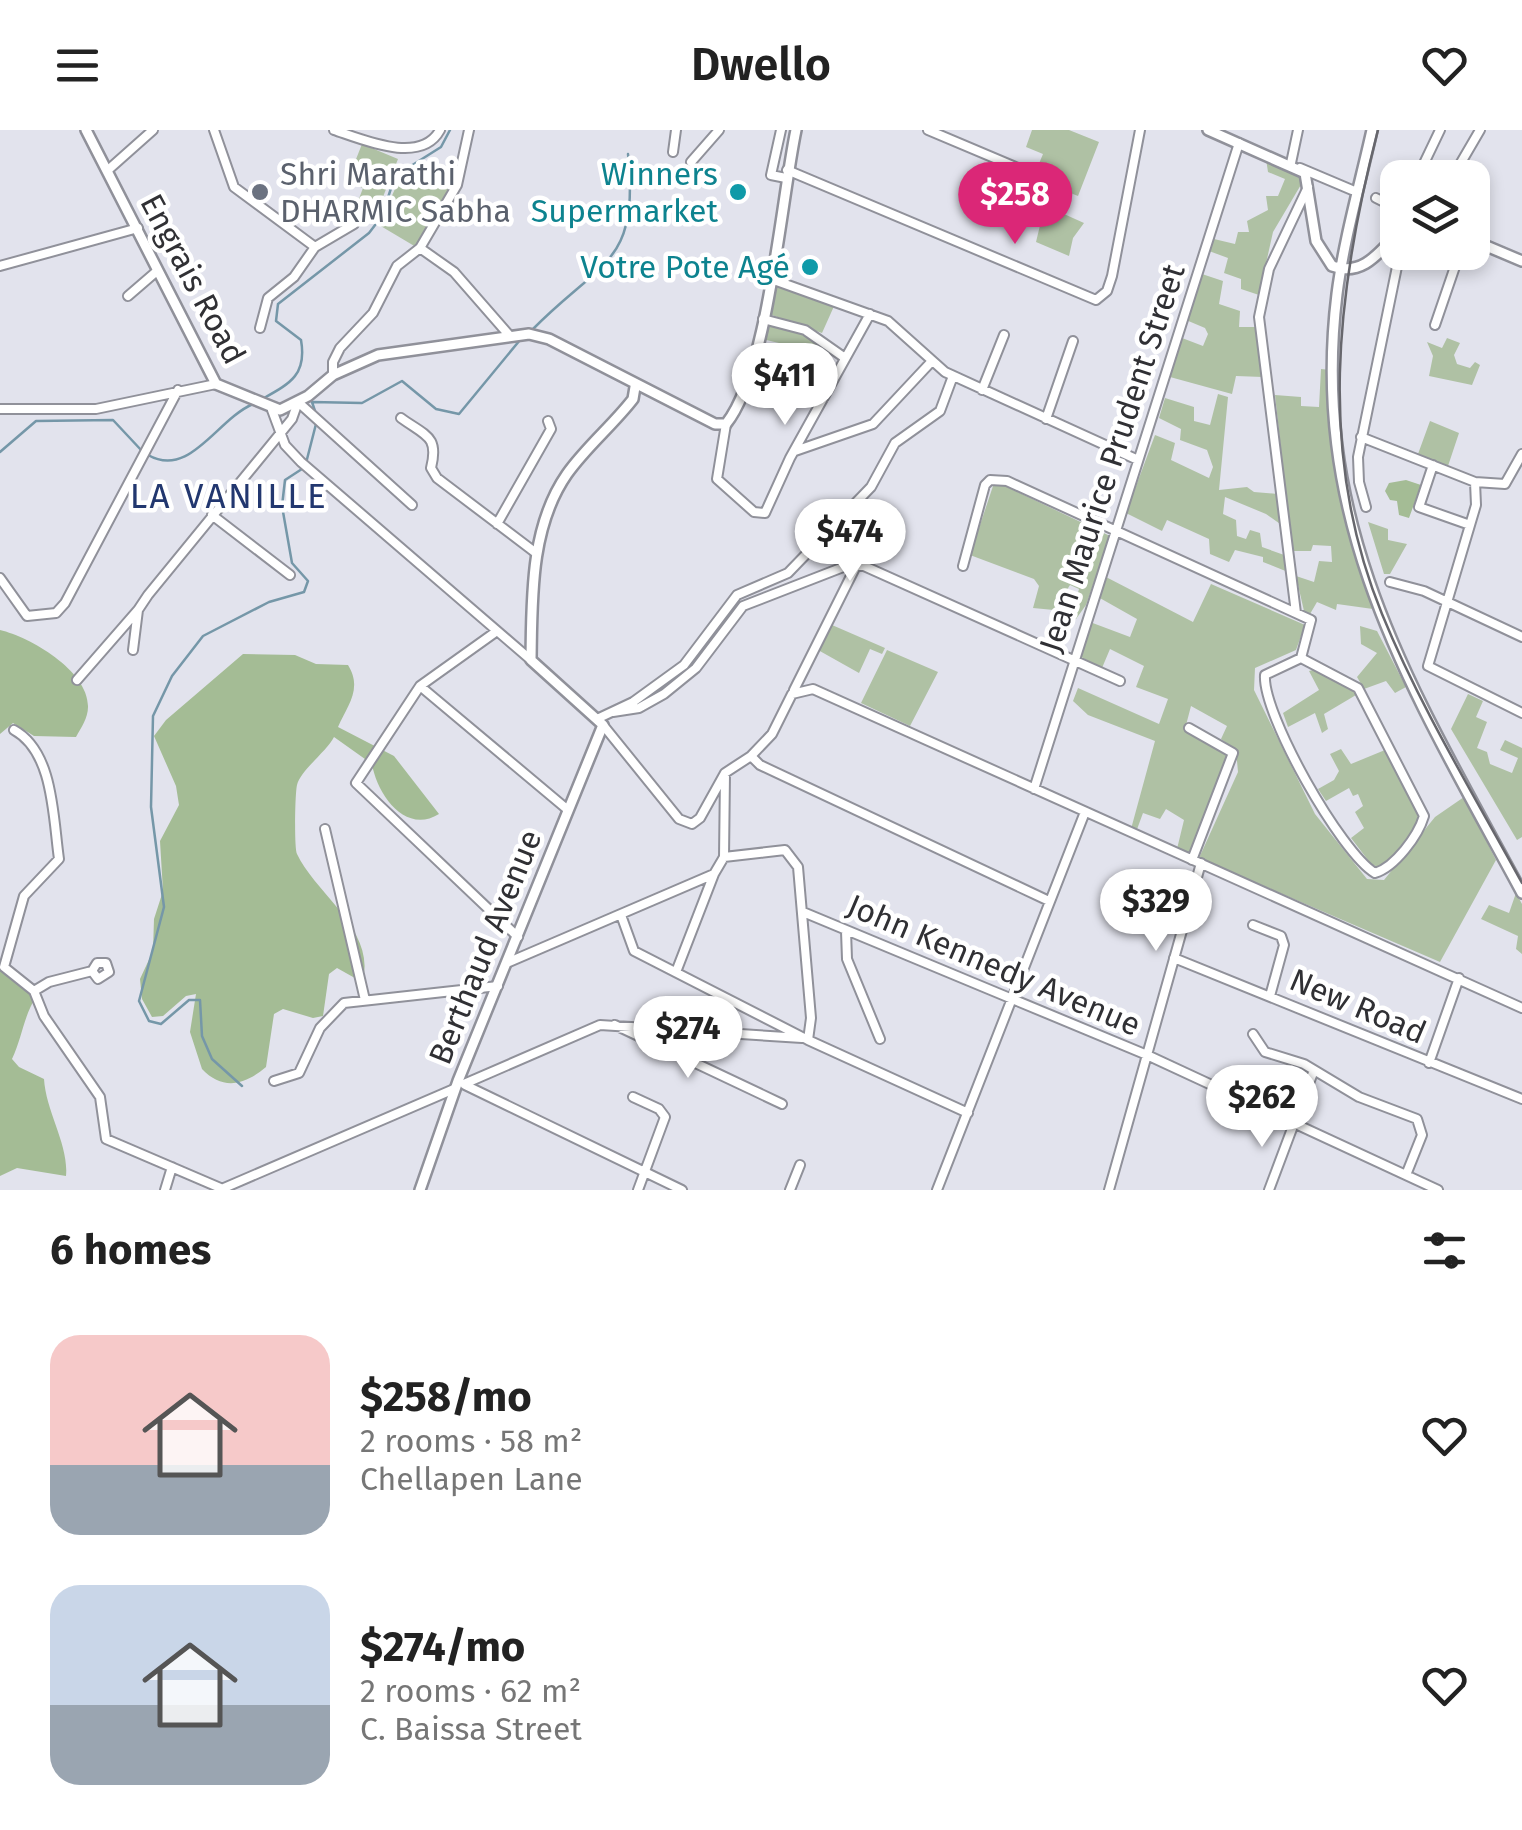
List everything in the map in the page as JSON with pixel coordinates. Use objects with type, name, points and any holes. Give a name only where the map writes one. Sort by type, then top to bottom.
[{"type":"street","name":"Engrais Road","points":[[86,130],[216,384],[269,408]]},
{"type":"street","points":[[108,170],[153,130]]},
{"type":"street","points":[[214,130],[234,187],[315,247]]},
{"type":"street","points":[[334,130],[404,151],[429,142],[440,130]]},
{"type":"street","points":[[333,375],[333,362],[340,348],[374,313],[398,266],[420,248],[457,186],[469,130]]},
{"type":"street","points":[[674,152],[676,130]]},
{"type":"street","points":[[690,162],[719,130]]},
{"type":"street","points":[[781,130],[771,175],[786,174],[1096,300],[1108,291],[1112,276],[1140,130]]},
{"type":"street","points":[[796,130],[763,320],[726,424],[717,479],[754,512],[770,510],[794,451],[870,314]]},
{"type":"street","points":[[928,130],[1036,176]]},
{"type":"street","points":[[1208,130],[1352,190]]},
{"type":"street","points":[[1298,130],[1295,166],[1308,186],[1320,252],[1341,269]]},
{"type":"street","points":[[1372,130],[1341,269],[1334,367],[1338,456],[1359,559],[1397,658],[1522,893]]},
{"type":"street","points":[[1426,160],[1440,130]]},
{"type":"street","points":[[1462,160],[1480,130]]},
{"type":"street","name":"Jean Maurice Prudent Street","points":[[1034,790],[1239,143]]},
{"type":"street","points":[[1296,612],[1260,297],[1308,186]]},
{"type":"street","points":[[1376,198],[1380,200]]},
{"type":"street","points":[[260,328],[268,298],[294,277],[315,247],[354,224]]},
{"type":"street","points":[[0,266],[138,228]]},
{"type":"street","points":[[420,248],[454,272],[509,335]]},
{"type":"street","points":[[1490,248],[1522,261]]},
{"type":"street","points":[[1341,269],[1369,262],[1380,251]]},
{"type":"street","points":[[1366,507],[1359,482],[1361,437],[1396,270]]},
{"type":"street","points":[[1435,324],[1454,270]]},
{"type":"street","points":[[128,296],[157,271]]},
{"type":"street","points":[[772,279],[870,314],[904,332],[953,376],[1138,460]]},
{"type":"street","points":[[763,320],[805,330],[845,358]]},
{"type":"street","points":[[726,424],[706,421],[639,393],[539,335],[509,335],[395,351],[333,375],[294,405],[269,408],[278,433],[301,462],[601,722],[685,823],[697,823],[725,774],[772,734],[856,566]]},
{"type":"street","points":[[982,390],[1004,335]]},
{"type":"street","points":[[1046,419],[1073,340]]},
{"type":"street","points":[[794,451],[873,424],[890,401],[920,378],[932,361]]},
{"type":"street","points":[[746,375],[824,397]]},
{"type":"street","points":[[601,722],[684,665],[737,595],[788,573],[871,487],[895,443],[940,412],[953,376]]},
{"type":"street","points":[[0,409],[96,409],[216,384]]},
{"type":"street","points":[[0,578],[27,616],[56,613],[65,603],[178,390]]},
{"type":"street","points":[[530,660],[536,553],[568,473],[639,393]]},
{"type":"street","points":[[78,680],[299,408],[294,405]]},
{"type":"street","points":[[294,405],[412,505]]},
{"type":"street","points":[[401,418],[434,443],[436,453],[430,468],[438,478],[536,553]]},
{"type":"street","points":[[497,524],[551,429],[548,421]]},
{"type":"street","points":[[1361,437],[1475,482],[1506,484],[1522,454]]},
{"type":"street","points":[[1432,466],[1419,507],[1470,526]]},
{"type":"street","points":[[963,566],[990,480],[1006,481],[1115,534],[1296,612],[1312,624],[1300,658],[1265,675],[1270,700],[1312,793],[1347,846],[1367,868],[1376,873],[1386,870],[1420,828],[1424,816],[1420,804],[1358,688],[1300,658]]},
{"type":"street","points":[[1475,482],[1478,497],[1428,666],[1522,713]]},
{"type":"street","points":[[212,515],[290,575]]},
{"type":"street","points":[[613,712],[639,708],[696,668],[743,606],[830,569],[856,566],[1120,681]]},
{"type":"street","points":[[1390,582],[1446,601],[1522,636]]},
{"type":"street","points":[[133,650],[138,610]]},
{"type":"street","points":[[497,631],[420,686],[356,782],[364,795],[518,937]]},
{"type":"street","points":[[420,686],[568,810]]},
{"type":"street","points":[[795,692],[814,689],[1522,1008]]},
{"type":"street","name":"Berthaud Avenue","points":[[420,1190],[601,722]]},
{"type":"street","points":[[1109,1190],[1174,958],[1196,862],[1233,753],[1189,728]]},
{"type":"street","points":[[14,730],[29,738],[46,777],[59,859],[24,896],[4,955],[8,971],[34,992],[44,1016],[100,1097],[103,1136],[224,1189],[459,1085],[611,1024],[806,1039]]},
{"type":"street","points":[[750,756],[760,766],[1048,902]]},
{"type":"street","points":[[676,972],[724,857],[725,774]]},
{"type":"street","points":[[937,1190],[1085,812]]},
{"type":"street","points":[[324,829],[364,1000]]},
{"type":"street","points":[[724,857],[777,849],[792,854],[798,867],[811,1018],[806,1039]]},
{"type":"street","points":[[509,962],[714,874]]},
{"type":"street","name":"John Kennedy Avenue","points":[[803,912],[1010,1002],[1147,1055],[1438,1190]]},
{"type":"street","points":[[620,915],[634,951],[806,1039],[968,1114]]},
{"type":"street","points":[[1253,925],[1282,936],[1284,945],[1270,996]]},
{"type":"street","points":[[846,931],[847,959],[880,1038]]},
{"type":"street","name":"New Road","points":[[1174,958],[1522,1100]]},
{"type":"street","points":[[34,992],[49,982],[92,971]]},
{"type":"street","points":[[1430,1063],[1459,978]]},
{"type":"street","points":[[274,1081],[299,1073],[320,1028],[344,1004],[498,986]]},
{"type":"street","points":[[611,1024],[782,1104]]},
{"type":"street","points":[[1253,1034],[1265,1052],[1314,1070],[1359,1097],[1418,1119],[1422,1135],[1406,1175]]},
{"type":"street","points":[[1269,1190],[1314,1070]]},
{"type":"street","points":[[459,1085],[682,1190]]},
{"type":"street","points":[[633,1097],[660,1109],[665,1116],[638,1190]]},
{"type":"street","points":[[790,1190],[800,1164]]},
{"type":"street","points":[[165,1190],[172,1167]]},
{"type":"green space","points":[[1032,130],[1069,130],[1099,142],[1078,196],[1033,178],[1043,154],[1026,147]]},
{"type":"green space","points":[[362,144],[398,159],[377,212],[357,204],[363,188],[347,182]]},
{"type":"green space","points":[[1266,159],[1300,176],[1302,183],[1273,232],[1259,295],[1241,289],[1241,279],[1224,273],[1228,258],[1209,251],[1214,239],[1235,244],[1238,232],[1249,232],[1247,221],[1268,210],[1266,196],[1278,196],[1285,179],[1268,172]]},
{"type":"green space","points":[[418,163],[456,175],[416,247],[379,225],[402,173]]},
{"type":"green space","points":[[1043,213],[1060,219],[1064,214],[1084,223],[1073,238],[1069,256],[1036,242]]},
{"type":"green space","points":[[1202,274],[1223,281],[1219,304],[1240,311],[1239,327],[1258,327],[1263,377],[1236,376],[1232,394],[1170,377],[1182,338],[1203,346],[1208,334],[1205,328],[1186,320]]},
{"type":"green space","points":[[775,282],[835,304],[822,333],[769,314]]},
{"type":"green space","points":[[766,323],[807,333],[825,344],[803,386],[771,376],[779,343],[762,339]]},
{"type":"green space","points":[[1447,338],[1460,343],[1454,355],[1457,364],[1470,368],[1475,362],[1480,365],[1472,385],[1429,376],[1433,356],[1427,342],[1442,348]]},
{"type":"green space","points":[[1321,369],[1331,370],[1344,515],[1373,609],[1337,604],[1336,610],[1317,602],[1310,614],[1304,611],[1296,576],[1314,582],[1319,561],[1332,562],[1331,546],[1313,545],[1311,551],[1292,551],[1275,395],[1301,397],[1301,406],[1319,407]]},
{"type":"green space","points":[[1218,394],[1228,397],[1219,490],[1247,487],[1254,492],[1278,494],[1283,526],[1266,514],[1225,497],[1223,514],[1236,520],[1237,536],[1246,539],[1250,530],[1260,533],[1262,547],[1287,556],[1288,572],[1263,562],[1263,557],[1235,550],[1229,562],[1210,554],[1209,539],[1167,520],[1162,531],[1126,513],[1155,435],[1175,443],[1171,460],[1209,478],[1213,467],[1207,450],[1180,440],[1181,429],[1159,418],[1165,398],[1194,407],[1194,421],[1210,425]]},
{"type":"green space","points":[[1430,421],[1459,433],[1448,466],[1418,454]]},
{"type":"green space","points":[[1406,480],[1421,485],[1409,518],[1399,515],[1397,501],[1390,500],[1385,491],[1389,483]]},
{"type":"green space","points":[[1003,485],[1110,536],[1086,605],[1076,619],[1071,618],[1079,589],[1070,585],[1054,610],[1033,608],[1039,586],[1034,579],[970,555],[993,486]]},
{"type":"green space","points":[[1368,522],[1388,529],[1388,540],[1407,544],[1390,574],[1384,574]]},
{"type":"green space","points":[[1106,577],[1193,622],[1211,584],[1305,625],[1296,650],[1255,668],[1254,690],[1315,814],[1367,879],[1384,880],[1435,817],[1464,797],[1496,860],[1440,962],[1199,858],[1238,772],[1236,750],[1221,739],[1227,726],[1191,706],[1185,729],[1230,755],[1191,856],[1177,849],[1184,820],[1166,809],[1160,819],[1143,813],[1136,832],[1131,829],[1155,741],[1088,715],[1073,701],[1078,688],[1159,724],[1168,699],[1136,687],[1144,666],[1110,649],[1102,668],[1081,657],[1090,622],[1130,637],[1137,619],[1098,597]]},
{"type":"green space","points":[[832,625],[885,648],[882,654],[870,649],[859,673],[818,650]]},
{"type":"green space","points":[[1360,626],[1377,631],[1406,687],[1395,693],[1386,681],[1364,689],[1357,677],[1377,653],[1361,644]]},
{"type":"green space","points":[[0,630],[41,648],[79,681],[88,707],[76,737],[34,736],[13,723],[0,734]]},
{"type":"green space","points":[[887,650],[938,672],[910,726],[861,703]]},
{"type":"green space","points":[[243,654],[295,655],[316,664],[348,665],[354,690],[338,727],[394,756],[439,814],[427,819],[404,815],[386,799],[372,764],[334,737],[299,779],[297,854],[353,930],[365,964],[362,982],[337,968],[329,974],[323,1016],[313,1018],[283,1009],[274,1014],[266,1067],[250,1078],[226,1083],[202,1069],[190,1032],[196,994],[186,996],[163,1016],[152,1017],[142,999],[140,979],[153,951],[154,919],[163,891],[160,841],[179,805],[176,786],[154,736],[166,720]]},
{"type":"green space","points":[[1309,671],[1353,688],[1356,695],[1324,714],[1328,729],[1322,733],[1315,713],[1288,727],[1283,713],[1319,690]]},
{"type":"green space","points":[[1468,694],[1483,701],[1476,717],[1487,722],[1477,748],[1487,752],[1490,764],[1512,773],[1518,758],[1500,750],[1505,740],[1522,748],[1522,837],[1517,840],[1451,729]]},
{"type":"green space","points":[[1341,749],[1351,764],[1385,750],[1421,819],[1403,847],[1380,868],[1371,864],[1351,838],[1364,828],[1355,812],[1363,806],[1358,794],[1353,796],[1349,788],[1326,801],[1318,789],[1334,780],[1339,771],[1330,754]]},
{"type":"green space","points":[[1516,893],[1522,904],[1522,954],[1516,949],[1518,936],[1481,919],[1489,905],[1509,913]]},
{"type":"green space","points":[[0,970],[36,997],[12,1059],[19,1067],[44,1079],[64,1152],[66,1176],[17,1168],[0,1176]]},
{"type":"waterway","points":[[264,398],[289,382],[302,361],[301,340],[276,321],[278,304],[369,233],[382,216],[395,176],[441,147],[450,130]]},
{"type":"waterway","points":[[533,329],[596,272],[621,240],[628,218],[628,154]]},
{"type":"waterway","points":[[315,411],[312,402],[362,403],[402,381],[436,409],[459,414],[520,340]]},
{"type":"waterway","points":[[148,455],[163,460],[190,454],[253,404]]},
{"type":"waterway","points":[[0,452],[36,421],[113,420],[142,451]]},
{"type":"waterway","points":[[242,1086],[212,1059],[202,1036],[200,1000],[189,1000],[161,1024],[149,1021],[139,1001],[164,907],[151,807],[153,716],[172,676],[203,636],[269,602],[304,592],[308,581],[292,563],[282,506],[285,480],[305,467],[316,424]]},
{"type":"tram line","points":[[1378,130],[1363,191],[1344,312],[1341,434],[1348,494],[1361,554],[1397,649],[1522,883]]},
{"type":"place","name":"Shri Marathi DHARMIC Sabha","points":[[260,192]]},
{"type":"place","name":"Winners Supermarket","points":[[738,192]]},
{"type":"place","name":"Votre Pote Agé","points":[[810,267]]},
{"type":"district","name":"LA VANILLE","points":[[229,496]]}]
